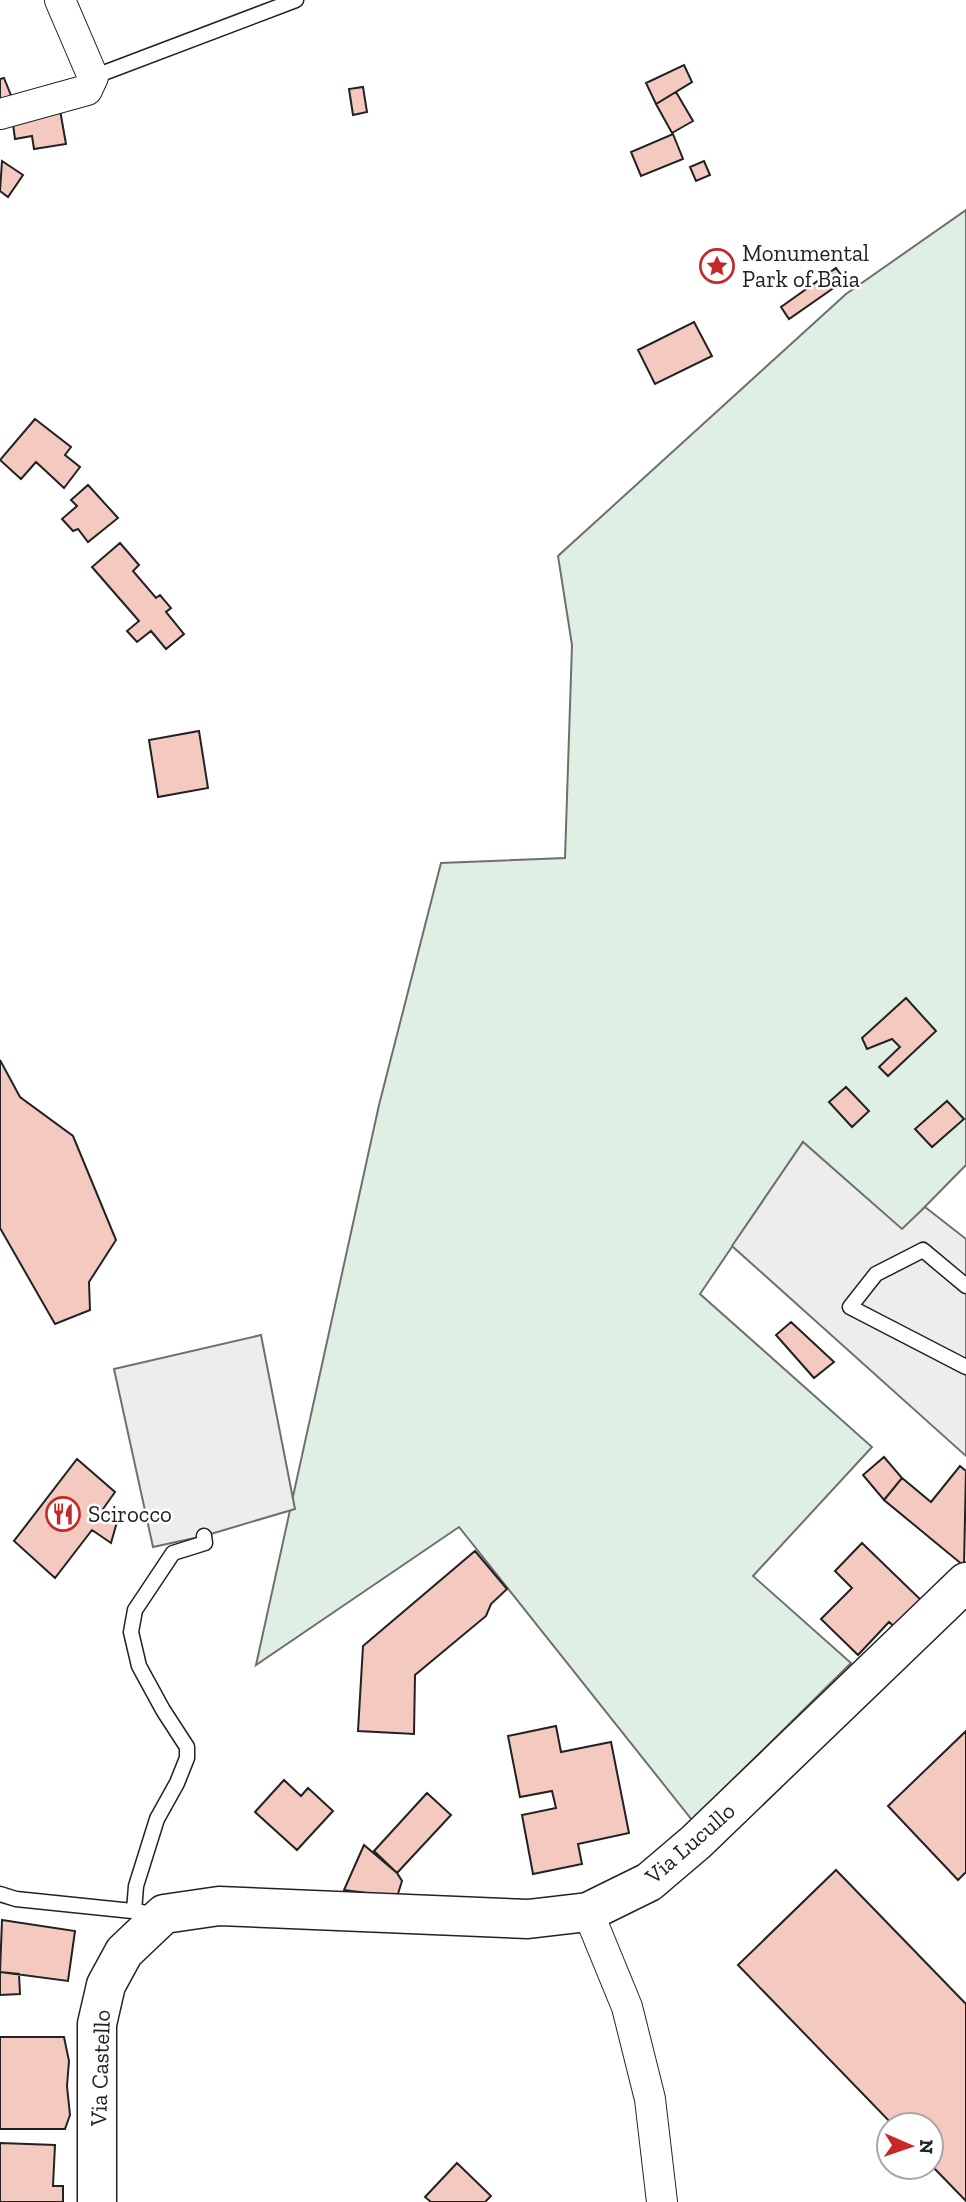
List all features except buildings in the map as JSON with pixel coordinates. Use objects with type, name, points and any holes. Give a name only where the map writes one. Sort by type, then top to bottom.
[{"type":"main road","name":"Via Lucullo","points":[[149,1913],[219,1906],[528,1919],[588,1912],[649,1882],[696,1842],[966,1581]]},
{"type":"main road","name":"Via Castello","points":[[97,2202],[97,2024],[106,1985],[149,1913]]},
{"type":"street","points":[[0,114],[87,90],[93,78],[60,0]]},
{"type":"street","points":[[588,1912],[627,2007],[650,2099],[662,2202]]},
{"type":"lane","points":[[93,78],[296,0]]},
{"type":"lane","points":[[966,1286],[923,1250],[876,1274],[850,1307],[966,1367]]},
{"type":"lane","points":[[149,1913],[136,1886],[157,1819],[187,1758],[187,1747],[139,1666],[131,1632],[135,1610],[173,1553],[205,1543],[204,1536]]},
{"type":"lane","points":[[0,1894],[16,1899],[149,1913]]},
{"type":"green space","points":[[966,210],[966,1165],[902,1230],[803,1142],[700,1294],[872,1447],[753,1576],[851,1663],[692,1820],[459,1527],[256,1665],[379,1105],[441,863],[565,858],[572,645],[558,556],[846,294]]},
{"type":"shaded area","points":[[803,1142],[902,1229],[925,1207],[966,1239],[966,1456],[732,1246]]},
{"type":"shaded area","points":[[261,1335],[295,1509],[204,1536],[153,1547],[114,1369]]},
{"type":"place","name":"Monumental Park of Baia","points":[[717,266]]},
{"type":"place","name":"Scirocco","points":[[63,1514]]}]
